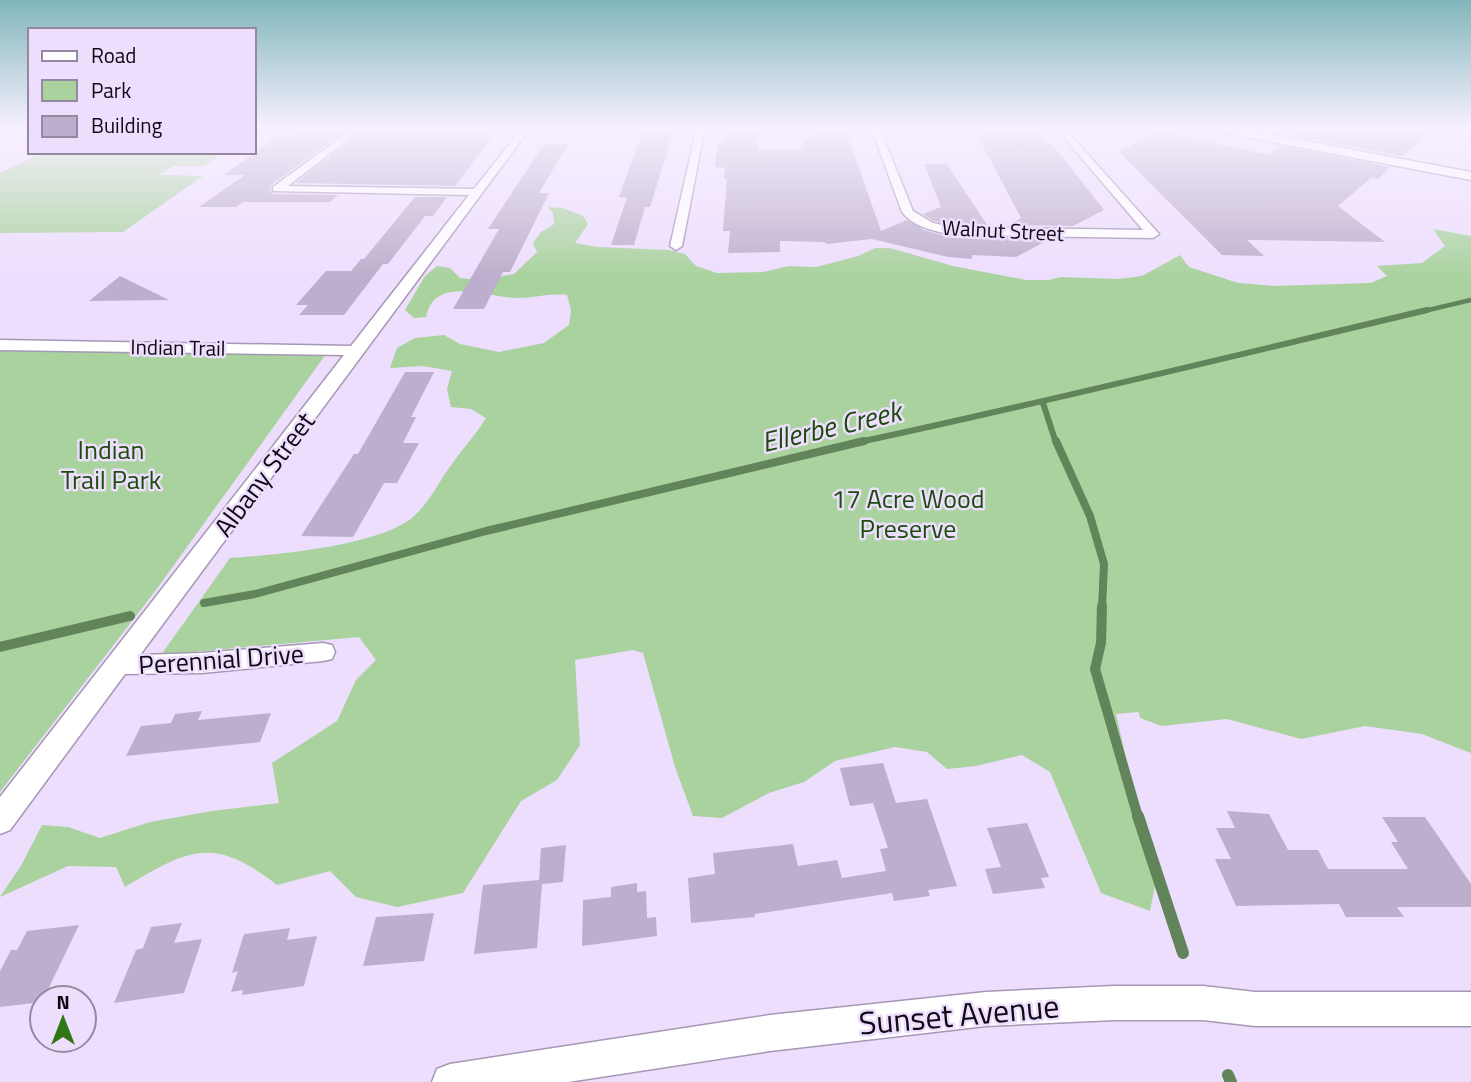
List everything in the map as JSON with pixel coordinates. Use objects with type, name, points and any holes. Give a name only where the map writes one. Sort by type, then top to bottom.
[{"type":"street","points":[[293,177],[277,190],[478,192]]},
{"type":"street","name":"Albany Street","points":[[0,820],[489,177]]},
{"type":"street","points":[[676,246],[690,177]]},
{"type":"street","name":"Walnut Street","points":[[895,177],[908,212],[929,226],[967,232],[1153,234],[1103,177]]},
{"type":"street","name":"Indian Trail","points":[[0,345],[357,351]]},
{"type":"street","name":"Perennial Drive","points":[[118,665],[202,663],[323,652]]},
{"type":"street","name":"Sunset Avenue","points":[[450,1082],[770,1033],[986,1009],[1114,1003],[1203,1003],[1255,1009],[1471,1009]]},
{"type":"green space","points":[[0,177],[201,177],[123,232],[0,233]]},
{"type":"green space","name":"17 Acre Wood Preserve","points":[[548,207],[563,208],[583,216],[588,224],[575,243],[598,247],[669,250],[685,254],[696,266],[717,273],[763,272],[789,266],[816,267],[858,256],[875,248],[890,248],[953,266],[1026,280],[1061,277],[1118,279],[1142,276],[1180,255],[1189,267],[1238,283],[1274,286],[1371,283],[1387,276],[1377,266],[1422,263],[1445,246],[1433,229],[1471,236],[1471,753],[1422,734],[1365,726],[1301,739],[1227,719],[1162,726],[1140,718],[1139,712],[1116,714],[1155,885],[1150,911],[1101,893],[1050,772],[1022,755],[976,766],[947,769],[927,752],[895,747],[835,761],[804,782],[769,793],[722,818],[693,816],[675,767],[643,653],[633,650],[575,660],[580,745],[557,780],[521,801],[463,893],[397,907],[356,897],[330,871],[277,885],[236,859],[202,853],[167,863],[125,887],[116,867],[68,866],[0,897],[22,864],[42,825],[68,827],[100,838],[150,822],[279,803],[272,763],[337,721],[356,680],[376,660],[359,637],[161,655],[230,558],[352,542],[397,527],[419,511],[486,418],[471,409],[451,407],[447,389],[452,371],[423,366],[390,368],[397,348],[415,338],[444,335],[460,344],[499,352],[544,343],[569,325],[571,310],[567,295],[518,298],[464,291],[440,296],[431,304],[426,317],[414,318],[405,310],[425,276],[437,266],[450,268],[460,278],[478,280],[514,274],[537,252],[533,243],[541,232],[554,224],[553,213]]},
{"type":"green space","name":"Indian Trail Park","points":[[0,350],[326,354],[156,590],[0,792]]},
{"type":"building","points":[[241,177],[281,177],[271,185],[270,191],[273,194],[338,195],[330,202],[243,202],[236,207],[199,207]]},
{"type":"building","points":[[303,177],[461,177],[455,186],[296,183]]},
{"type":"building","points":[[522,177],[548,177],[539,193],[549,193],[510,272],[503,272],[484,309],[453,309],[499,229],[488,229]]},
{"type":"building","points":[[626,177],[659,177],[650,207],[645,207],[634,245],[611,245],[627,197],[619,197]]},
{"type":"building","points":[[862,177],[881,231],[907,220],[924,230],[952,238],[1050,239],[1016,257],[972,255],[972,259],[948,257],[872,239],[827,244],[780,241],[780,252],[728,253],[730,231],[723,231],[727,179],[724,179]]},
{"type":"building","points":[[929,177],[956,177],[987,225],[934,221],[923,214],[941,207]]},
{"type":"building","points":[[1000,177],[1079,177],[1104,210],[1073,226],[1009,225],[1021,218]]},
{"type":"building","points":[[1144,177],[1380,177],[1371,178],[1338,206],[1385,242],[1247,240],[1264,256],[1222,255]]},
{"type":"building","points":[[415,197],[447,197],[433,216],[425,216],[388,264],[383,264],[344,315],[299,315],[308,305],[296,305],[326,271],[351,271]]},
{"type":"building","points":[[120,276],[169,300],[89,301]]},
{"type":"building","points":[[405,372],[434,372],[411,417],[416,417],[403,443],[419,443],[397,483],[384,483],[353,537],[301,536],[354,454],[358,454]]},
{"type":"building","points":[[202,711],[198,720],[271,713],[260,742],[126,756],[141,726],[171,723],[175,714]]},
{"type":"building","points":[[883,763],[896,803],[927,799],[957,886],[928,890],[930,896],[894,901],[892,893],[755,914],[755,917],[691,923],[688,878],[715,874],[713,853],[793,844],[798,866],[837,860],[842,878],[886,871],[880,849],[888,848],[873,803],[850,806],[840,768]]},
{"type":"building","points":[[1227,811],[1269,814],[1288,850],[1318,850],[1328,869],[1408,869],[1391,842],[1398,842],[1382,817],[1425,817],[1471,884],[1471,907],[1397,907],[1404,917],[1346,917],[1339,904],[1236,906],[1215,859],[1231,859],[1216,828],[1235,828]]},
{"type":"building","points":[[1027,823],[1049,877],[1041,878],[1045,888],[993,894],[985,869],[1001,867],[987,828]]},
{"type":"building","points":[[566,845],[563,882],[542,884],[537,948],[474,954],[483,885],[539,880],[541,848]]},
{"type":"building","points":[[637,883],[637,892],[646,891],[647,918],[656,917],[657,936],[582,946],[583,900],[611,897],[611,887]]},
{"type":"building","points":[[434,913],[424,961],[363,966],[376,917]]},
{"type":"building","points":[[182,923],[174,943],[202,939],[184,993],[114,1003],[136,950],[143,948],[151,927]]},
{"type":"building","points":[[79,925],[51,984],[28,984],[28,1004],[0,1007],[0,971],[11,950],[17,950],[27,931]]},
{"type":"building","points":[[290,928],[287,940],[317,936],[304,986],[242,995],[243,990],[231,992],[238,971],[232,973],[244,934]]},
{"type":"waterway","name":"Ellerbe Creek","points":[[1420,312],[1471,300]]},
{"type":"waterway","name":"Ellerbe Creek","points":[[855,443],[1427,310]]},
{"type":"waterway","points":[[1043,403],[1056,443]]},
{"type":"waterway","name":"Ellerbe Creek","points":[[204,603],[255,594],[486,531],[864,441]]},
{"type":"waterway","points":[[1056,441],[1090,516],[1104,564],[1102,608]]},
{"type":"waterway","points":[[1102,606],[1101,643],[1095,669],[1138,817]]},
{"type":"waterway","name":"Ellerbe Creek","points":[[0,647],[130,616]]},
{"type":"waterway","points":[[1138,816],[1183,953]]},
{"type":"waterway","points":[[1228,1075],[1231,1082]]}]
